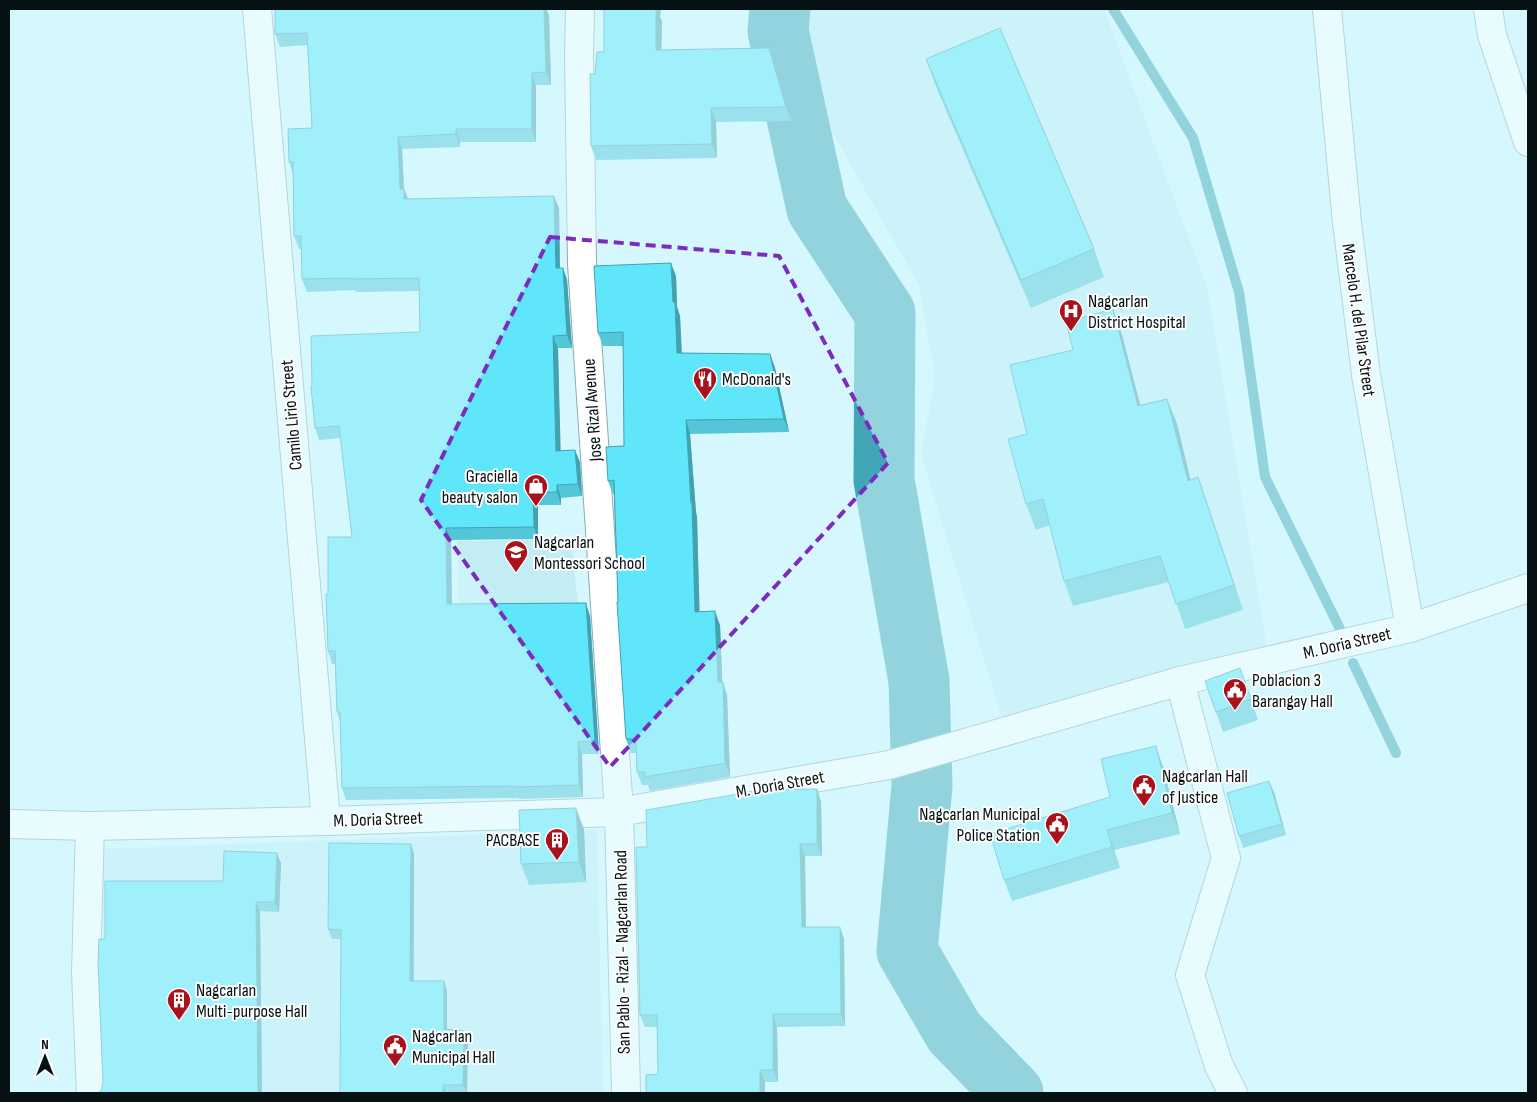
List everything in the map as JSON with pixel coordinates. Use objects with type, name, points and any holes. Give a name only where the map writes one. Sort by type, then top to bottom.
[{"type":"street","name":"Camilo Lirio Street","points":[[257,9],[326,821]]},
{"type":"street","name":"Jose Rizal Avenue","points":[[580,9],[582,264],[619,812]]},
{"type":"street","name":"Marcelo H. del Pilar Street","points":[[1327,9],[1346,223],[1366,375],[1410,628]]},
{"type":"street","points":[[1488,9],[1492,34],[1528,142]]},
{"type":"street","name":"M. Doria Street","points":[[9,824],[90,826],[619,812],[889,765],[1180,681],[1410,628],[1528,588]]},
{"type":"street","points":[[1180,681],[1226,858],[1190,975],[1219,1066],[1232,1093]]},
{"type":"street","name":"San Pablo - Rizal - Nagcarlan Road","points":[[619,812],[626,1093]]},
{"type":"street","points":[[90,826],[86,973],[91,1093]]},
{"type":"highlighted area","points":[[550,237],[779,256],[888,463],[610,767],[421,500]]},
{"type":"shaded area","name":"Nagcarlan District Hospital","points":[[812,9],[1104,9],[1207,287],[1267,650],[1003,721],[921,455],[935,377],[919,285],[798,72]]},
{"type":"shaded area","name":"Nagcarlan Montessori School","points":[[571,540],[578,604],[458,605],[457,541]]},
{"type":"shaded area","points":[[597,830],[603,1093],[107,1093],[101,849]]},
{"type":"building","points":[[275,9],[544,9],[546,72],[532,73],[532,129],[456,129],[456,134],[398,137],[400,189],[404,189],[404,199],[554,196],[556,268],[563,268],[567,335],[553,336],[556,451],[575,450],[578,484],[557,485],[557,492],[533,493],[534,527],[446,528],[447,604],[586,603],[595,741],[578,742],[579,785],[342,788],[340,712],[337,712],[335,651],[328,651],[326,594],[328,594],[328,537],[352,537],[339,426],[315,428],[311,386],[311,336],[420,332],[419,278],[302,279],[301,236],[294,236],[293,162],[289,162],[288,129],[312,128],[307,33],[275,34]]},
{"type":"building","points":[[604,9],[656,9],[656,50],[769,48],[786,107],[711,108],[712,144],[591,146],[590,74],[595,74],[597,52],[604,52]]},
{"type":"building","points":[[1000,28],[1094,249],[1021,280],[926,59]]},
{"type":"building","points":[[671,263],[677,353],[770,354],[784,419],[686,420],[692,503],[695,612],[715,611],[718,682],[723,682],[725,763],[645,777],[645,772],[637,772],[636,739],[626,739],[617,602],[614,480],[608,481],[606,447],[624,446],[623,332],[598,333],[594,266]]},
{"type":"building","points":[[1113,309],[1138,406],[1167,399],[1188,481],[1198,477],[1234,585],[1176,604],[1160,556],[1064,581],[1043,499],[1026,504],[1008,439],[1027,434],[1010,365],[1073,350],[1066,322]]},
{"type":"building","points":[[1240,668],[1251,699],[1216,712],[1205,681]]},
{"type":"building","points":[[1156,746],[1172,813],[1107,830],[1112,847],[1004,880],[990,834],[1110,797],[1101,759]]},
{"type":"building","points":[[1269,781],[1282,824],[1239,836],[1227,793]]},
{"type":"building","points":[[817,789],[817,844],[800,844],[802,927],[840,927],[841,1014],[773,1014],[773,1070],[760,1070],[760,1093],[646,1093],[646,1075],[658,1074],[657,1015],[640,1015],[636,847],[647,847],[646,810],[761,790]]},
{"type":"building","points":[[576,808],[579,862],[521,864],[519,810]]},
{"type":"building","points":[[329,843],[411,844],[410,981],[444,981],[444,1029],[464,1031],[463,1085],[443,1085],[443,1093],[340,1093],[341,930],[328,929]]},
{"type":"building","name":"Nagcarlan Multi-purpose Hall","points":[[224,851],[277,853],[275,902],[256,902],[258,1093],[98,1093],[101,1091],[103,1082],[98,963],[99,939],[105,939],[105,881],[223,881]]},
{"type":"waterway","points":[[780,9],[778,31],[817,209],[885,313],[884,480],[919,681],[922,786],[907,951],[954,1032],[1013,1093]]},
{"type":"waterway","points":[[1113,9],[1193,138],[1239,292],[1265,477],[1344,637]]},
{"type":"waterway","points":[[1353,663],[1396,753]]},
{"type":"place","name":"Nagcarlan District Hospital","points":[[1071,332]]},
{"type":"place","name":"McDonald's","points":[[705,400]]},
{"type":"place","name":"Graciella beauty salon","points":[[536,507]]},
{"type":"place","name":"Nagcarlan Montessori School","points":[[516,573]]},
{"type":"place","name":"Poblacion 3 Barangay Hall","points":[[1235,711]]},
{"type":"place","name":"Nagcarlan Hall of Justice","points":[[1144,807]]},
{"type":"place","name":"Nagcarlan Municipal Police Station","points":[[1057,845]]},
{"type":"place","name":"PACBASE","points":[[557,861]]},
{"type":"place","name":"Nagcarlan Multi-purpose Hall","points":[[179,1021]]},
{"type":"place","name":"Nagcarlan Municipal Hall","points":[[395,1067]]}]
